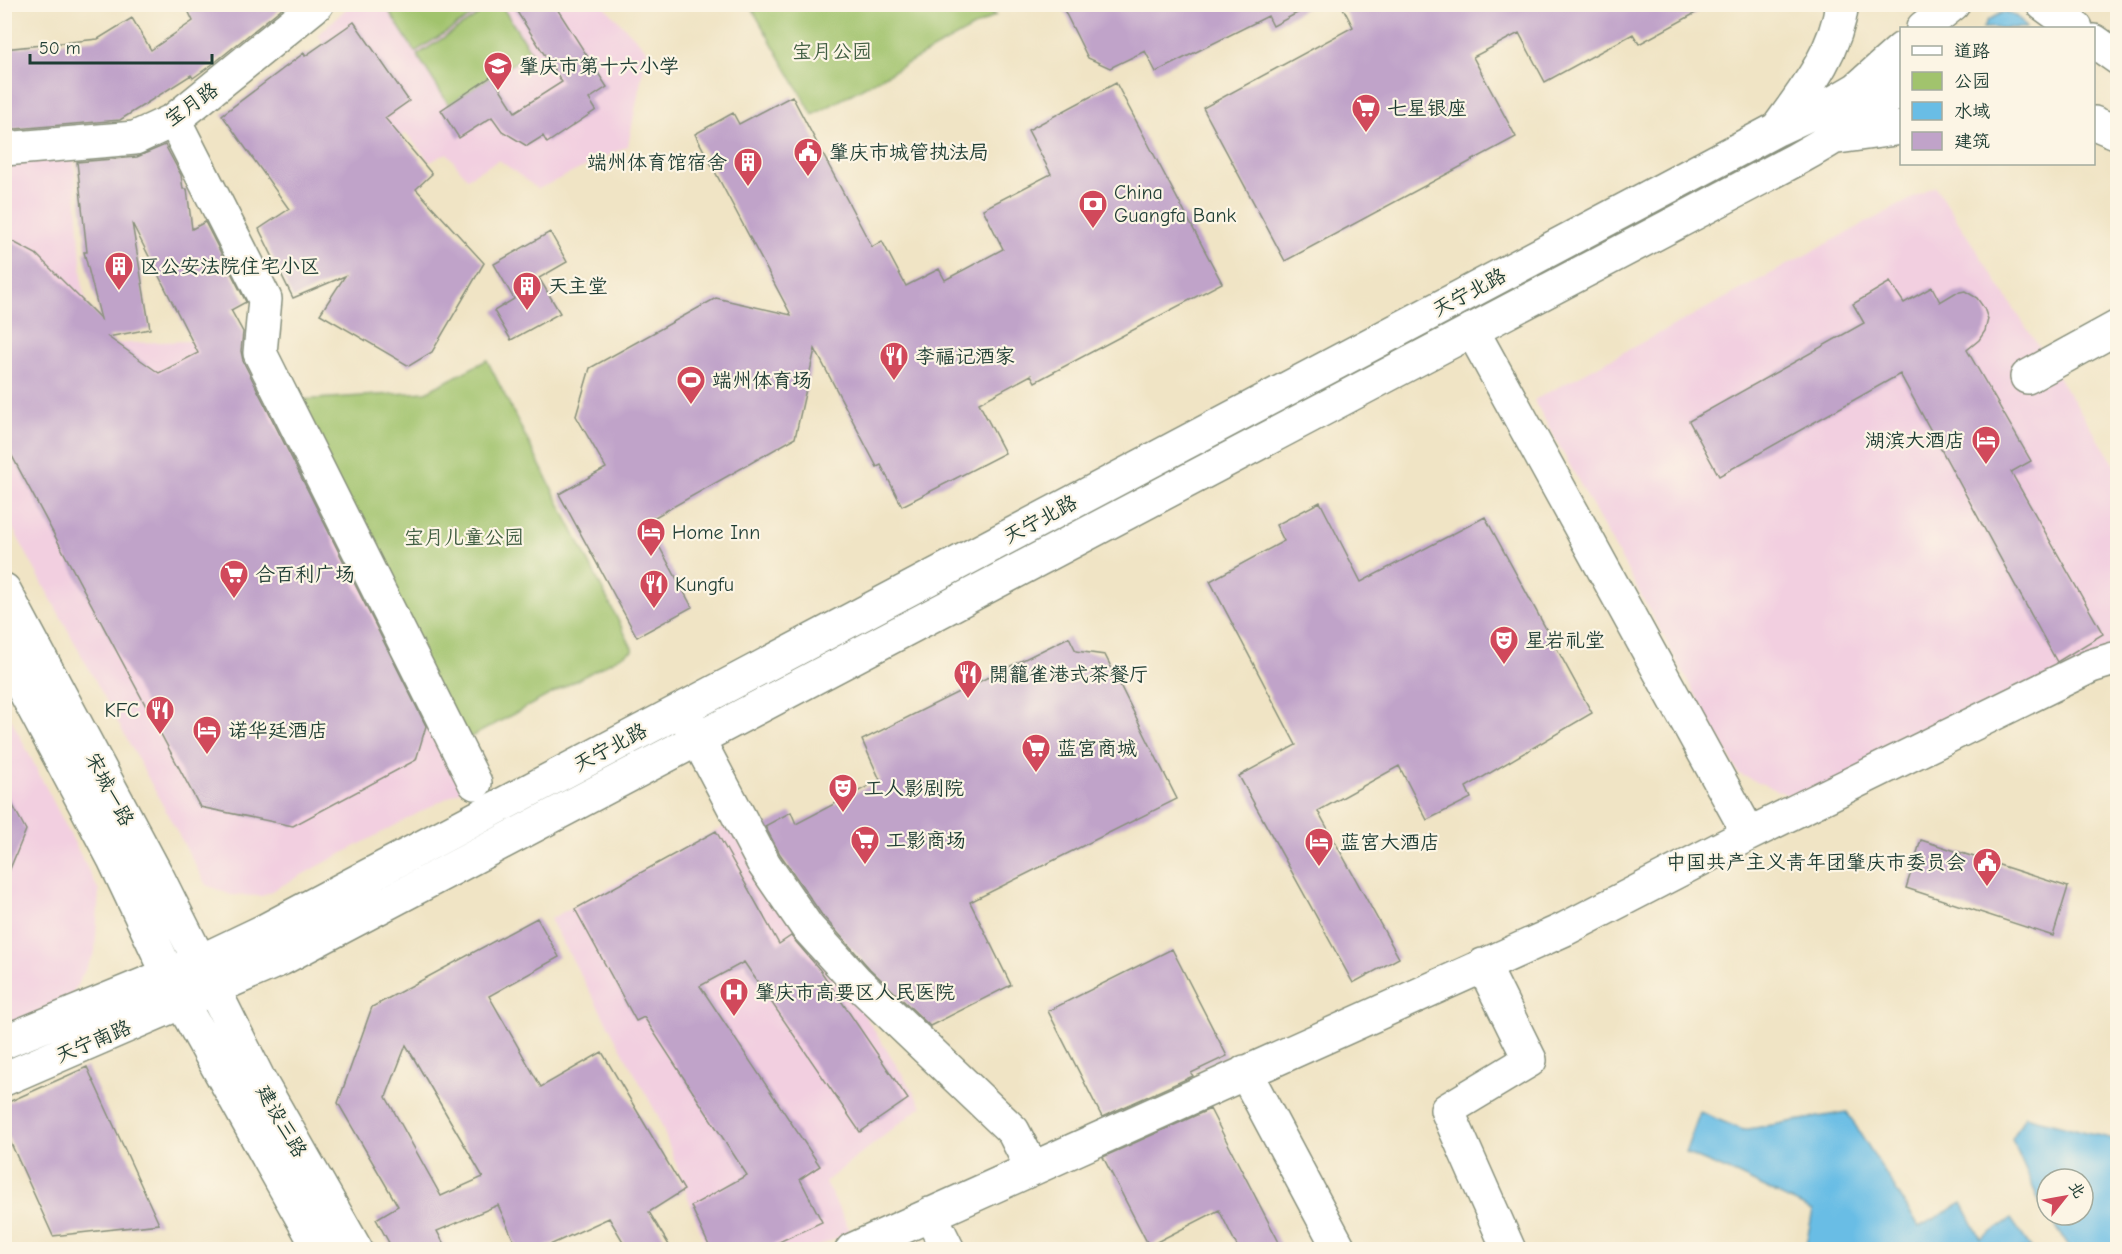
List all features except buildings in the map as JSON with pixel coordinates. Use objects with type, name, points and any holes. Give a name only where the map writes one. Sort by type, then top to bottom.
[{"type":"main road","name":"宝月路","points":[[4,149],[135,138],[174,120],[316,4]]},
{"type":"main road","points":[[1777,129],[1809,85],[1830,48],[1842,4]]},
{"type":"main road","points":[[1929,23],[1953,4]]},
{"type":"main road","points":[[1929,23],[1971,4]]},
{"type":"main road","points":[[2043,4],[2075,27]]},
{"type":"main road","points":[[2095,42],[2118,58]]},
{"type":"main road","name":"天宁北路","points":[[182,1004],[205,976],[264,931],[1777,129],[1833,103],[1857,89],[1900,51]]},
{"type":"main road","points":[[2095,68],[2118,64]]},
{"type":"main road","name":"天宁北路","points":[[168,975],[205,976],[281,959],[1836,137],[1900,87]]},
{"type":"main road","points":[[174,120],[265,299],[260,352],[475,783]]},
{"type":"main road","points":[[1836,137],[1900,128]]},
{"type":"main road","points":[[2027,377],[2118,327]]},
{"type":"main road","points":[[1472,330],[1749,834]]},
{"type":"main road","name":"宋城一路","points":[[4,590],[157,876],[205,976]]},
{"type":"main road","name":"宋城一路","points":[[4,652],[114,859],[182,1004]]},
{"type":"main road","points":[[852,1250],[1565,928],[1749,834],[2091,666],[2114,659],[2118,660]]},
{"type":"main road","points":[[682,709],[764,864],[807,927],[857,982],[1013,1131],[1032,1168]]},
{"type":"main road","points":[[1483,965],[1530,1060],[1447,1110],[1509,1250]]},
{"type":"main road","name":"天宁南路","points":[[4,1042],[168,975]]},
{"type":"main road","name":"建设三路","points":[[205,976],[258,1078],[356,1250]]},
{"type":"main road","name":"建设三路","points":[[182,1004],[320,1250]]},
{"type":"main road","name":"天宁南路","points":[[4,1079],[182,1004]]},
{"type":"main road","points":[[1245,1072],[1340,1250]]},
{"type":"main road","points":[[930,1214],[948,1250]]},
{"type":"shaded area","name":"肇庆市第十六小学","points":[[350,5],[603,5],[647,50],[628,146],[538,189],[499,160],[467,178],[447,153],[430,162],[406,133],[391,143],[318,35]]},
{"type":"shaded area","name":"合百利广场","points":[[73,143],[83,291],[102,344],[191,341],[242,330],[260,353],[475,783],[262,896],[231,895],[206,885],[5,514],[4,149]]},
{"type":"shaded area","points":[[1935,186],[2117,468],[2117,664],[1816,807],[1739,774],[1534,400]]},
{"type":"shaded area","points":[[4,705],[99,891],[95,952],[67,1003],[4,1026]]},
{"type":"shaded area","name":"肇庆市高要区人民医院","points":[[740,818],[922,1106],[825,1182],[851,1232],[812,1249],[707,1249],[658,1116],[550,919]]},
{"type":"green space","points":[[495,4],[501,5],[531,52],[449,105],[417,55]]},
{"type":"green space","points":[[385,5],[489,5],[415,52]]},
{"type":"green space","name":"宝月公园","points":[[750,5],[980,5],[996,15],[813,115]]},
{"type":"green space","name":"宝月儿童公园","points":[[487,360],[633,650],[456,745],[284,401],[426,392]]},
{"type":"water","points":[[2001,13],[2009,14],[2016,16],[2025,27],[1984,27],[1988,20]]},
{"type":"water","points":[[1700,1112],[1743,1130],[1847,1112],[1919,1227],[1962,1203],[1981,1239],[2011,1219],[2032,1249],[1805,1249],[1813,1211],[1736,1174],[1685,1153]]},
{"type":"water","points":[[2025,1116],[2117,1140],[2117,1249],[2071,1249],[2056,1227],[2095,1227],[2095,1167],[2035,1167],[2035,1192],[2012,1139]]},
{"type":"place","name":"肇庆市第十六小学","points":[[498,92]]},
{"type":"place","name":"七星银座","points":[[1366,134]]},
{"type":"place","name":"肇庆市城管执法局","points":[[808,178]]},
{"type":"place","name":"端州体育馆宿舍","points":[[748,188]]},
{"type":"place","name":"China Guangfa Bank","points":[[1093,230]]},
{"type":"place","name":"区公安法院住宅小区","points":[[119,292]]},
{"type":"place","name":"天主堂","points":[[527,312]]},
{"type":"place","name":"李福记酒家","points":[[894,382]]},
{"type":"place","name":"端州体育场","points":[[691,406]]},
{"type":"place","name":"湖滨大酒店","points":[[1986,466]]},
{"type":"place","name":"Home Inn","points":[[651,558]]},
{"type":"place","name":"合百利广场","points":[[234,600]]},
{"type":"place","name":"Kungfu","points":[[654,610]]},
{"type":"place","name":"星岩礼堂","points":[[1504,666]]},
{"type":"place","name":"開籠雀港式茶餐厅","points":[[968,700]]},
{"type":"place","name":"KFC","points":[[160,736]]},
{"type":"place","name":"诺华廷酒店","points":[[207,756]]},
{"type":"place","name":"蓝宫商城","points":[[1036,774]]},
{"type":"place","name":"工人影剧院","points":[[843,814]]},
{"type":"place","name":"工影商场","points":[[865,866]]},
{"type":"place","name":"蓝宫大酒店","points":[[1319,868]]},
{"type":"place","name":"中国共产主义青年团肇庆市委员会","points":[[1987,888]]},
{"type":"place","name":"肇庆市高要区人民医院","points":[[734,1018]]}]
